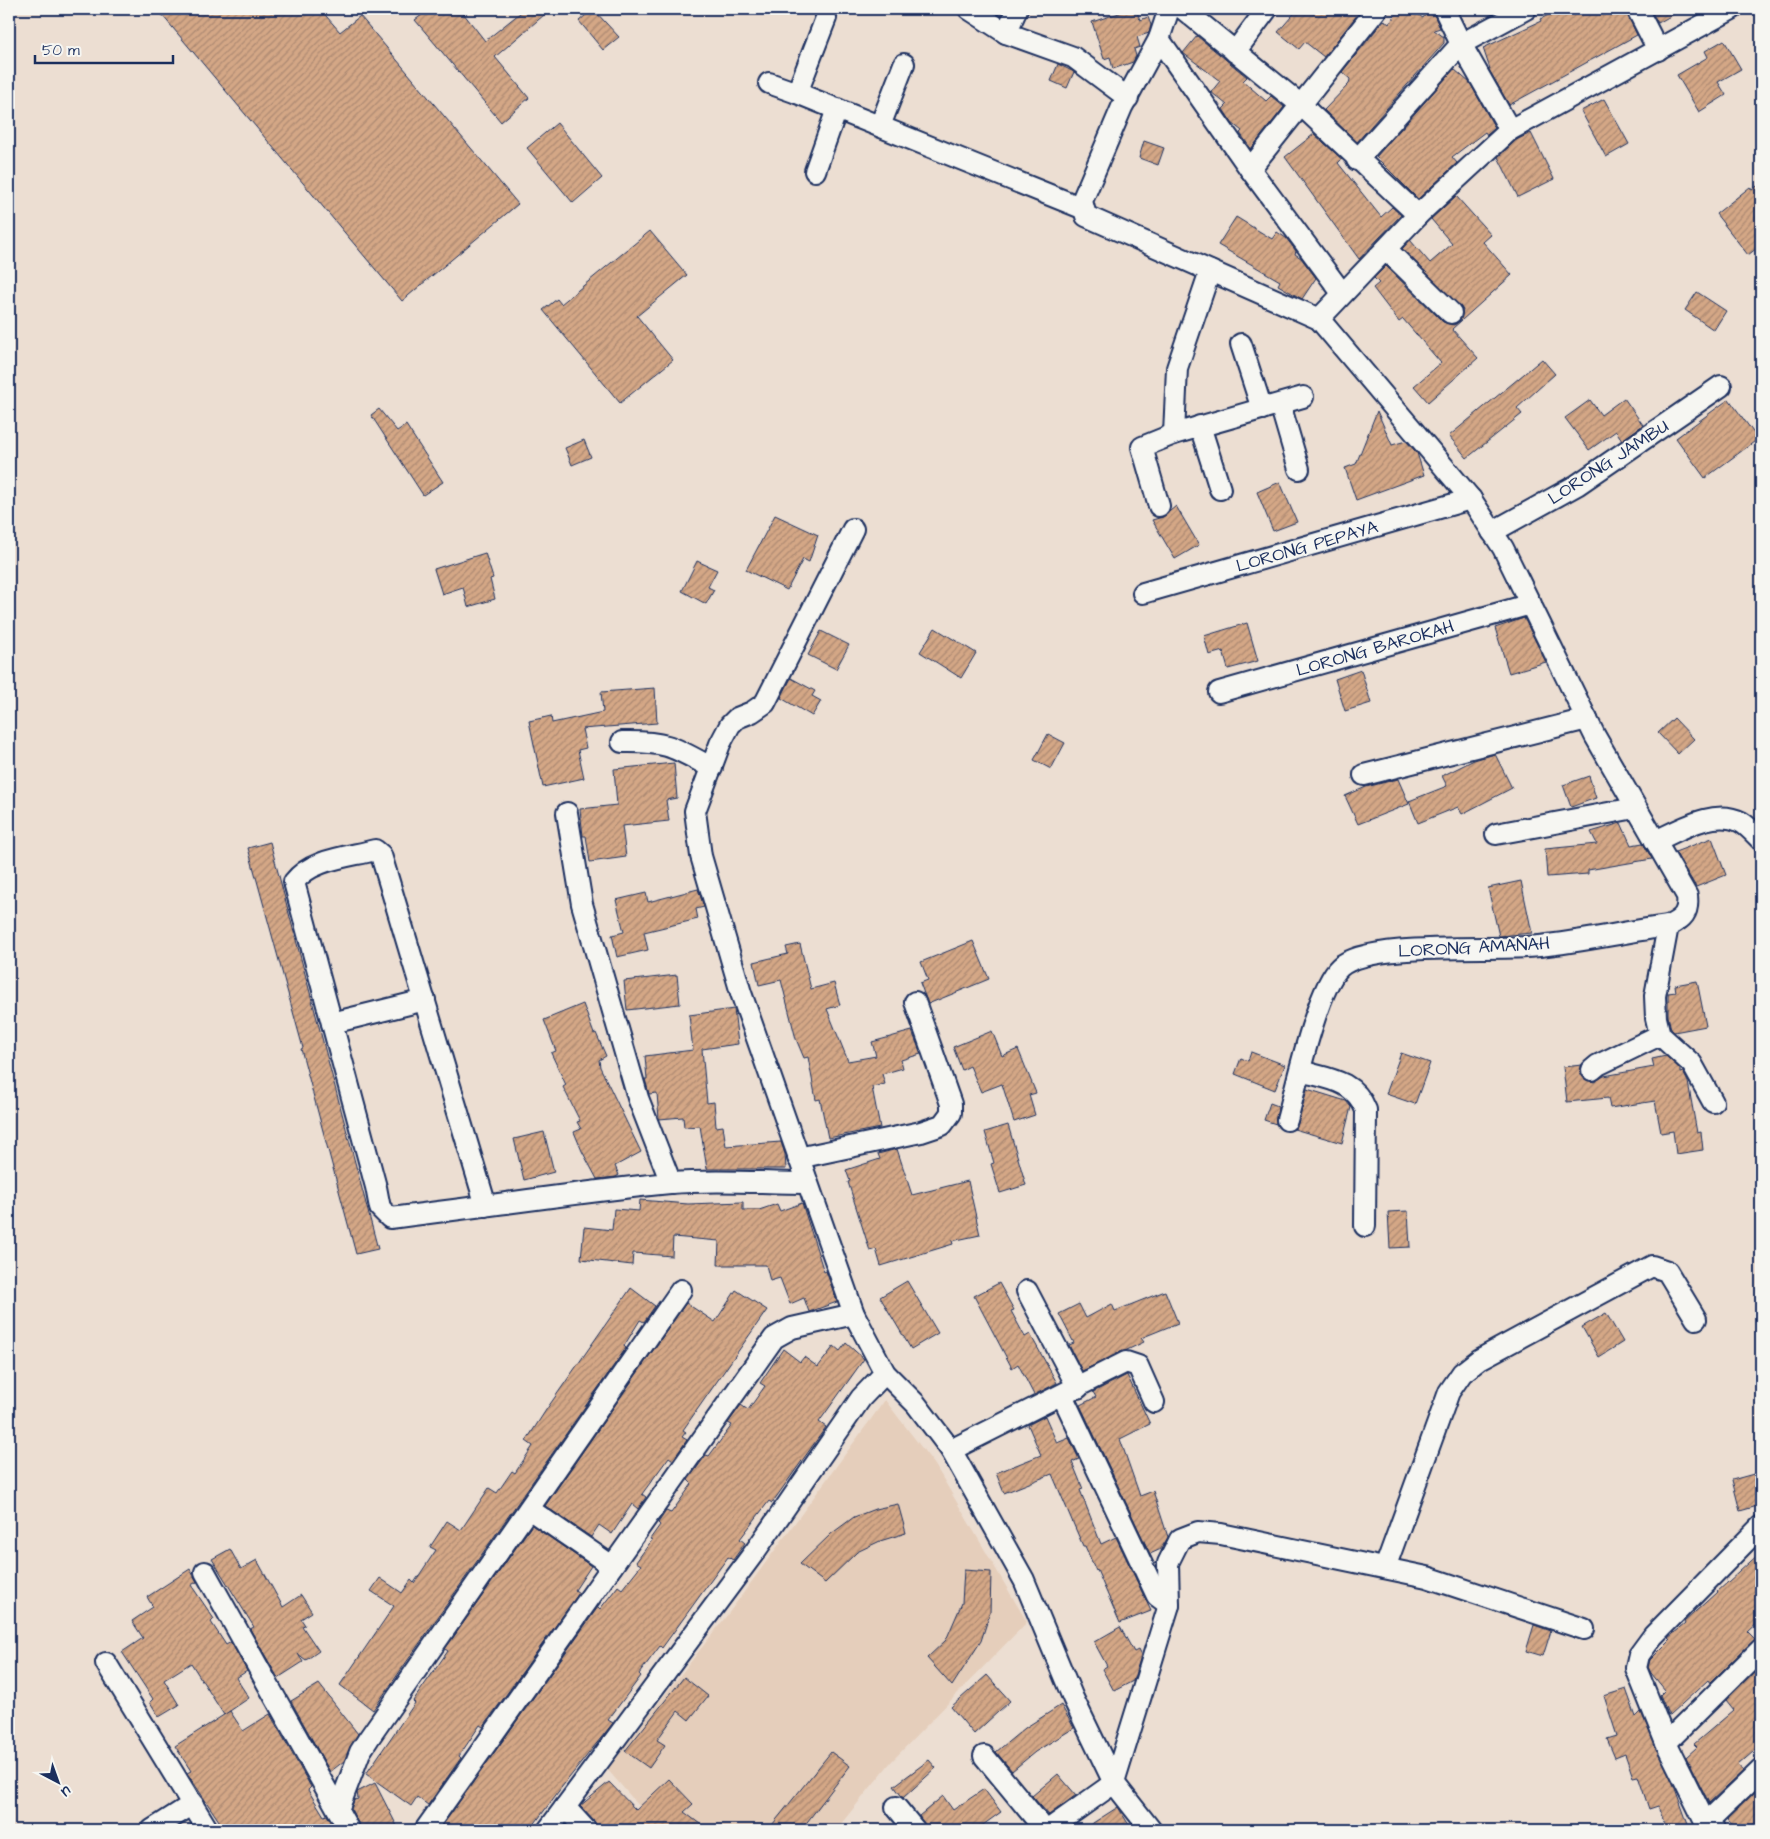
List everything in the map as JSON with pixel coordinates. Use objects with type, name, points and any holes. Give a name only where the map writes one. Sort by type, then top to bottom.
[{"type":"street","points":[[969,9],[1006,32],[1073,57],[1128,98]]},
{"type":"street","points":[[1006,32],[1017,9]]},
{"type":"street","points":[[1169,9],[1159,39],[1128,98],[1082,201],[1082,208],[1086,216],[1319,319],[1471,499],[1503,548],[1587,719],[1636,808],[1688,896],[1688,908],[1682,920],[1668,926],[1655,996],[1656,1018],[1660,1036],[1692,1064],[1713,1102]]},
{"type":"street","points":[[1183,9],[1301,105],[1357,160],[1418,215]]},
{"type":"street","points":[[1235,52],[1267,9]]},
{"type":"street","points":[[1250,169],[1376,9]]},
{"type":"street","points":[[1444,9],[1461,44],[1510,130]]},
{"type":"street","points":[[1357,160],[1461,44],[1526,9]]},
{"type":"street","points":[[1637,9],[1658,50]]},
{"type":"street","points":[[1319,319],[1418,215],[1510,130],[1732,9]]},
{"type":"street","points":[[797,93],[826,18]]},
{"type":"street","points":[[1159,39],[1250,169],[1342,294]]},
{"type":"street","points":[[880,126],[904,64]]},
{"type":"street","points":[[769,83],[1082,208]]},
{"type":"street","points":[[815,171],[837,109]]},
{"type":"street","points":[[1386,249],[1451,313]]},
{"type":"street","points":[[1174,434],[1177,368],[1210,271]]},
{"type":"street","points":[[1241,344],[1300,469]]},
{"type":"street","name":"LORONG JAMBU","points":[[1492,532],[1577,485],[1721,386]]},
{"type":"street","points":[[1159,506],[1142,447],[1174,434],[1303,397]]},
{"type":"street","points":[[1200,426],[1220,489]]},
{"type":"street","name":"LORONG PEPAYA","points":[[1143,593],[1471,499]]},
{"type":"street","points":[[853,529],[765,703],[752,712],[737,718],[730,725],[720,744],[695,811],[701,856],[741,993],[854,1314],[885,1373],[916,1404],[951,1450],[1024,1580],[1073,1698],[1114,1782],[1151,1830]]},
{"type":"street","name":"LORONG BAROKAH","points":[[1219,692],[1531,604]]},
{"type":"street","points":[[1364,774],[1587,719]]},
{"type":"street","points":[[622,742],[650,741],[672,745],[712,768]]},
{"type":"street","points":[[1496,834],[1636,808]]},
{"type":"street","points":[[567,812],[582,904],[638,1098],[671,1183]]},
{"type":"street","points":[[1655,841],[1710,819],[1728,817],[1742,822],[1761,840]]},
{"type":"street","points":[[486,1206],[382,855],[375,850],[312,867],[300,874],[294,882],[380,1208],[390,1218],[671,1183],[704,1181],[807,1183]]},
{"type":"street","name":"LORONG AMANAH","points":[[1287,1120],[1300,1071],[1327,990],[1334,973],[1350,960],[1396,951],[1527,947],[1668,926]]},
{"type":"street","points":[[332,1023],[425,1000]]},
{"type":"street","points":[[798,1158],[921,1132],[942,1124],[946,1119],[950,1113],[951,1104],[915,1002]]},
{"type":"street","points":[[1592,1070],[1598,1065],[1660,1036]]},
{"type":"street","points":[[1300,1071],[1352,1088],[1361,1096],[1366,1110],[1365,1226]]},
{"type":"street","points":[[1385,1568],[1448,1392],[1462,1373],[1480,1359],[1652,1266],[1667,1271],[1696,1319]]},
{"type":"street","points":[[338,1810],[360,1752],[369,1738],[681,1290]]},
{"type":"street","points":[[1027,1292],[1157,1596],[1169,1605]]},
{"type":"street","points":[[426,1830],[774,1338],[792,1328],[854,1314]]},
{"type":"street","points":[[951,1450],[1070,1392],[1126,1362],[1132,1362],[1138,1366],[1154,1402]]},
{"type":"street","points":[[548,1830],[756,1550],[861,1398],[885,1373]]},
{"type":"street","points":[[529,1509],[612,1566]]},
{"type":"street","points":[[1761,1526],[1653,1636],[1638,1655],[1636,1668],[1666,1743],[1710,1828],[1761,1770]]},
{"type":"street","points":[[984,1756],[1047,1830],[1114,1782],[1169,1605],[1168,1563],[1180,1539],[1198,1532],[1221,1534],[1427,1577],[1584,1629]]},
{"type":"street","points":[[205,1572],[349,1830]]},
{"type":"street","points":[[1666,1743],[1761,1649]]},
{"type":"street","points":[[106,1663],[208,1830]]},
{"type":"street","points":[[152,1830],[193,1804]]},
{"type":"street","points":[[566,1807],[586,1830]]},
{"type":"street","points":[[896,1807],[915,1830]]},
{"type":"shaded area","points":[[885,1400],[935,1465],[1027,1622],[891,1762],[836,1830],[660,1830],[607,1769],[728,1614]]},
{"type":"building","points":[[157,9],[320,9],[340,32],[360,16],[518,204],[402,301]]},
{"type":"building","points":[[430,9],[460,9],[485,41],[525,9],[551,9],[495,57],[529,98],[501,122],[415,20]]},
{"type":"building","points":[[593,9],[619,37],[603,50],[579,21]]},
{"type":"building","points":[[1136,9],[1140,20],[1148,17],[1151,25],[1149,33],[1137,37],[1140,47],[1134,49],[1136,56],[1133,62],[1113,69],[1110,57],[1104,59],[1092,22]]},
{"type":"building","points":[[1298,9],[1362,9],[1324,57],[1305,42],[1299,49],[1278,32]]},
{"type":"building","points":[[1400,9],[1410,9],[1423,18],[1429,9],[1433,12],[1440,28],[1434,30],[1444,37],[1444,43],[1357,142],[1324,110],[1349,84],[1350,79],[1342,72],[1384,20],[1389,24]]},
{"type":"building","points":[[1561,9],[1625,9],[1637,35],[1509,105],[1488,68],[1490,69],[1483,48],[1541,21],[1540,19]]},
{"type":"building","points":[[1650,9],[1683,9],[1658,23]]},
{"type":"building","points":[[1197,36],[1247,77],[1243,81],[1266,101],[1271,96],[1284,107],[1251,149],[1240,133],[1242,131],[1232,123],[1223,109],[1227,105],[1211,92],[1220,81],[1183,53]]},
{"type":"building","points":[[1724,40],[1741,69],[1718,82],[1726,95],[1699,112],[1677,75],[1708,57],[1705,51]]},
{"type":"building","points":[[1058,64],[1074,72],[1067,88],[1051,81]]},
{"type":"building","points":[[1454,69],[1470,83],[1495,128],[1487,135],[1485,132],[1452,157],[1457,163],[1418,199],[1376,157]]},
{"type":"building","points":[[1604,99],[1629,144],[1606,157],[1581,111]]},
{"type":"building","points":[[557,123],[602,178],[573,203],[527,148]]},
{"type":"building","points":[[1531,133],[1554,179],[1518,197],[1498,157],[1516,140]]},
{"type":"building","points":[[1314,134],[1342,159],[1338,163],[1381,217],[1392,207],[1401,215],[1359,259],[1285,157]]},
{"type":"building","points":[[1144,141],[1164,148],[1158,165],[1139,158]]},
{"type":"building","points":[[1761,183],[1761,245],[1748,255],[1716,214],[1750,187],[1752,190]]},
{"type":"building","points":[[1456,196],[1491,235],[1483,242],[1512,275],[1452,329],[1478,358],[1428,402],[1414,386],[1441,363],[1403,319],[1399,322],[1373,288],[1379,283],[1374,278],[1386,266],[1443,322],[1454,325],[1460,321],[1463,310],[1459,305],[1402,249],[1410,240],[1430,263],[1452,244],[1431,219]]},
{"type":"building","points":[[1236,217],[1272,239],[1277,232],[1286,238],[1296,251],[1295,254],[1301,258],[1316,278],[1302,299],[1278,285],[1280,281],[1218,245]]},
{"type":"building","points":[[650,231],[687,275],[637,316],[673,360],[620,403],[543,310],[557,299],[561,304]]},
{"type":"building","points":[[1697,292],[1726,311],[1714,330],[1685,310]]},
{"type":"building","points":[[1542,359],[1555,374],[1517,408],[1522,414],[1467,458],[1449,436]]},
{"type":"building","points":[[1624,398],[1643,425],[1622,440],[1616,431],[1589,450],[1565,418],[1590,400],[1601,415]]},
{"type":"building","points":[[1729,399],[1758,439],[1705,478],[1676,438]]},
{"type":"building","points":[[379,409],[397,431],[406,425],[443,482],[423,495],[371,415]]},
{"type":"building","points":[[1377,411],[1392,445],[1406,441],[1417,453],[1424,475],[1356,500],[1345,468],[1356,464]]},
{"type":"building","points":[[584,440],[591,457],[572,465],[565,448]]},
{"type":"building","points":[[1280,482],[1297,522],[1273,531],[1257,492]]},
{"type":"building","points":[[1176,506],[1199,545],[1175,559],[1152,520],[1163,517]]},
{"type":"building","points":[[775,515],[818,535],[809,562],[803,559],[787,590],[746,570]]},
{"type":"building","points":[[485,553],[493,578],[490,579],[495,599],[468,607],[463,587],[442,594],[434,569]]},
{"type":"building","points":[[697,561],[717,570],[708,587],[714,590],[706,604],[682,591]]},
{"type":"building","points":[[1524,618],[1546,662],[1509,673],[1495,628]]},
{"type":"building","points":[[1247,623],[1258,661],[1228,669],[1223,651],[1209,655],[1204,636]]},
{"type":"building","points":[[935,628],[976,653],[961,678],[920,652]]},
{"type":"building","points":[[821,631],[849,645],[836,669],[808,655]]},
{"type":"building","points":[[1361,670],[1371,703],[1345,711],[1335,679]]},
{"type":"building","points":[[791,678],[815,691],[812,696],[821,701],[812,716],[781,698]]},
{"type":"building","points":[[655,688],[657,723],[582,729],[586,748],[578,750],[584,778],[543,787],[529,721],[551,716],[552,723],[603,712],[601,692]]},
{"type":"building","points":[[1674,718],[1694,739],[1678,754],[1658,733]]},
{"type":"building","points":[[1048,734],[1065,743],[1051,769],[1034,760]]},
{"type":"building","points":[[1495,754],[1512,788],[1462,814],[1458,807],[1418,823],[1409,801],[1447,786],[1442,776],[1474,760]]},
{"type":"building","points":[[674,763],[677,798],[666,800],[669,821],[622,826],[626,857],[590,862],[586,836],[583,836],[580,809],[617,805],[614,769]]},
{"type":"building","points":[[1589,776],[1596,798],[1571,807],[1563,785]]},
{"type":"building","points":[[1398,779],[1409,804],[1358,824],[1345,796],[1366,787]]},
{"type":"building","points":[[1621,823],[1631,845],[1643,843],[1652,859],[1588,870],[1588,874],[1547,877],[1545,849],[1597,844],[1591,832]]},
{"type":"building","points":[[1712,838],[1726,875],[1696,887],[1675,852]]},
{"type":"building","points":[[270,842],[378,1249],[356,1254],[301,1049],[303,1048],[248,848]]},
{"type":"building","points":[[1521,881],[1532,933],[1499,936],[1488,888]]},
{"type":"building","points":[[698,889],[704,907],[696,909],[698,919],[644,932],[648,950],[617,957],[612,935],[624,932],[616,900],[646,893],[648,902]]},
{"type":"building","points":[[973,941],[989,979],[928,1004],[920,983],[928,980],[921,962]]},
{"type":"building","points":[[800,944],[811,989],[834,983],[840,1005],[827,1009],[848,1061],[876,1056],[872,1042],[912,1031],[921,1054],[901,1060],[903,1068],[882,1074],[885,1084],[872,1087],[880,1128],[828,1138],[820,1099],[816,1100],[808,1057],[804,1058],[796,1039],[781,980],[759,985],[754,962],[788,954],[786,947]]},
{"type":"building","points":[[677,975],[680,1004],[627,1010],[624,981]]},
{"type":"building","points":[[1697,981],[1706,1026],[1674,1032],[1671,1029],[1668,1016],[1668,993],[1676,992],[1675,985]]},
{"type":"building","points":[[583,1004],[594,1034],[596,1033],[606,1056],[599,1060],[600,1067],[641,1152],[615,1166],[619,1175],[616,1177],[597,1179],[582,1151],[574,1132],[581,1129],[577,1122],[580,1121],[563,1087],[566,1085],[551,1053],[556,1051],[544,1020]]},
{"type":"building","points":[[734,1009],[738,1044],[702,1049],[707,1103],[714,1102],[716,1127],[723,1126],[726,1146],[781,1142],[785,1154],[786,1169],[707,1169],[700,1126],[684,1127],[683,1117],[659,1119],[657,1093],[649,1094],[645,1079],[647,1079],[645,1056],[693,1050],[689,1015]]},
{"type":"building","points":[[992,1031],[1002,1056],[1018,1049],[1036,1093],[1029,1095],[1035,1115],[1014,1122],[1002,1084],[981,1092],[970,1066],[962,1070],[953,1047]]},
{"type":"building","points":[[1251,1052],[1285,1065],[1275,1090],[1235,1074],[1241,1058],[1248,1061]]},
{"type":"building","points":[[1401,1053],[1430,1063],[1415,1104],[1386,1094]]},
{"type":"building","points":[[1666,1056],[1680,1069],[1680,1073],[1683,1072],[1688,1082],[1697,1133],[1701,1132],[1703,1150],[1676,1154],[1673,1131],[1661,1133],[1655,1101],[1610,1108],[1608,1098],[1567,1102],[1563,1067],[1582,1065],[1580,1072],[1583,1077],[1594,1082],[1604,1076],[1654,1067],[1652,1059]]},
{"type":"building","points":[[1307,1089],[1346,1101],[1351,1107],[1342,1143],[1294,1129],[1298,1123]]},
{"type":"building","points":[[1270,1103],[1278,1106],[1276,1124],[1264,1120]]},
{"type":"building","points":[[1008,1125],[1026,1185],[1000,1193],[991,1164],[994,1163],[985,1132]]},
{"type":"building","points":[[544,1132],[554,1172],[524,1180],[514,1139]]},
{"type":"building","points":[[897,1149],[912,1195],[968,1181],[980,1235],[952,1241],[953,1244],[881,1266],[876,1249],[870,1251],[846,1170],[880,1159],[878,1154]]},
{"type":"building","points":[[640,1200],[688,1204],[743,1202],[743,1210],[759,1210],[777,1204],[780,1211],[802,1203],[824,1272],[826,1271],[837,1302],[809,1312],[804,1298],[790,1304],[780,1278],[770,1281],[766,1265],[718,1265],[719,1241],[673,1237],[672,1256],[633,1253],[632,1265],[581,1259],[584,1227],[612,1230],[614,1209],[639,1211]]},
{"type":"building","points":[[1408,1211],[1410,1247],[1390,1248],[1388,1212]]},
{"type":"building","points":[[907,1281],[938,1333],[911,1349],[880,1297]]},
{"type":"building","points":[[999,1283],[1014,1310],[1011,1311],[1025,1337],[1030,1334],[1057,1383],[1034,1395],[1018,1364],[1012,1368],[974,1296]]},
{"type":"building","points":[[631,1288],[655,1306],[644,1322],[640,1320],[624,1346],[626,1348],[373,1710],[340,1685],[394,1606],[371,1591],[380,1578],[402,1593],[411,1580],[414,1583],[436,1550],[430,1547],[447,1521],[461,1530],[489,1488],[497,1493],[512,1471],[515,1473],[533,1446],[526,1441]]},
{"type":"building","points":[[736,1290],[767,1310],[683,1430],[686,1432],[682,1437],[687,1440],[673,1460],[669,1457],[642,1494],[646,1497],[638,1509],[632,1504],[612,1534],[599,1525],[591,1537],[545,1506],[686,1303],[715,1322]]},
{"type":"building","points":[[1165,1291],[1178,1323],[1141,1338],[1144,1342],[1082,1371],[1069,1345],[1074,1343],[1059,1314],[1079,1304],[1086,1318],[1112,1304],[1115,1311]]},
{"type":"building","points":[[1606,1313],[1623,1342],[1599,1357],[1582,1327]]},
{"type":"building","points":[[846,1343],[864,1359],[819,1422],[826,1427],[772,1503],[769,1501],[740,1539],[745,1543],[733,1560],[728,1557],[662,1648],[660,1646],[639,1674],[641,1676],[608,1720],[613,1723],[530,1830],[439,1830],[598,1607],[600,1609],[618,1586],[622,1589],[641,1565],[636,1562],[652,1540],[650,1539],[660,1525],[658,1523],[666,1511],[671,1513],[692,1484],[688,1480],[706,1455],[709,1456],[732,1425],[728,1423],[741,1405],[748,1410],[765,1386],[760,1383],[783,1349],[800,1362],[804,1357],[818,1367],[834,1346],[840,1351]]},
{"type":"building","points":[[1127,1375],[1150,1424],[1120,1439],[1140,1496],[1153,1491],[1168,1537],[1161,1549],[1150,1554],[1080,1405],[1096,1397],[1093,1392]]},
{"type":"building","points":[[1045,1416],[1057,1443],[1069,1438],[1079,1459],[1072,1462],[1083,1489],[1080,1490],[1101,1544],[1116,1537],[1151,1611],[1120,1623],[1097,1570],[1085,1546],[1083,1546],[1052,1474],[1004,1493],[996,1473],[1041,1455],[1028,1425]]},
{"type":"building","points":[[1761,1472],[1761,1505],[1740,1511],[1732,1480]]},
{"type":"building","points":[[898,1504],[906,1533],[880,1541],[857,1552],[825,1583],[800,1564],[831,1534],[854,1517],[875,1509]]},
{"type":"building","points":[[532,1525],[591,1566],[575,1590],[579,1593],[483,1727],[480,1725],[459,1756],[461,1758],[428,1805],[417,1797],[411,1806],[366,1774],[448,1651],[445,1649]]},
{"type":"building","points":[[230,1549],[241,1569],[257,1560],[283,1607],[301,1595],[312,1612],[301,1619],[305,1625],[302,1626],[319,1651],[306,1660],[298,1654],[303,1662],[278,1678],[250,1629],[254,1627],[212,1559]]},
{"type":"building","points":[[1761,1552],[1761,1620],[1748,1632],[1755,1639],[1710,1683],[1708,1680],[1669,1716],[1660,1695],[1665,1690],[1648,1667],[1650,1660],[1670,1640],[1668,1638],[1685,1624],[1684,1622]]},
{"type":"building","points":[[190,1569],[197,1582],[191,1585],[214,1619],[211,1622],[226,1645],[231,1642],[247,1671],[236,1678],[249,1698],[224,1715],[191,1663],[164,1680],[179,1705],[159,1717],[150,1702],[153,1699],[122,1652],[143,1638],[132,1621],[153,1607],[147,1597]]},
{"type":"building","points":[[964,1570],[991,1572],[990,1613],[981,1641],[952,1686],[927,1658],[946,1640],[962,1603]]},
{"type":"building","points":[[1534,1625],[1551,1631],[1543,1656],[1526,1651]]},
{"type":"building","points":[[1120,1627],[1134,1652],[1138,1650],[1141,1656],[1133,1681],[1114,1691],[1102,1669],[1107,1666],[1094,1642]]},
{"type":"building","points":[[1761,1665],[1761,1745],[1738,1765],[1743,1771],[1709,1803],[1686,1757],[1697,1747],[1694,1744],[1734,1710],[1726,1700]]},
{"type":"building","points":[[987,1675],[1010,1701],[974,1734],[951,1707]]},
{"type":"building","points":[[684,1677],[708,1696],[689,1720],[678,1711],[657,1740],[665,1745],[649,1768],[625,1751]]},
{"type":"building","points":[[319,1684],[358,1734],[344,1761],[330,1772],[291,1701]]},
{"type":"building","points":[[1626,1689],[1636,1717],[1641,1712],[1673,1783],[1690,1830],[1667,1830],[1658,1806],[1649,1809],[1638,1776],[1633,1777],[1625,1754],[1615,1758],[1607,1739],[1617,1736],[1604,1696]]},
{"type":"building","points":[[1061,1705],[1074,1728],[1035,1752],[1012,1771],[996,1752],[1025,1728]]},
{"type":"building","points":[[230,1711],[243,1731],[270,1714],[311,1787],[308,1790],[324,1816],[327,1815],[336,1830],[225,1830],[187,1773],[191,1771],[175,1746]]},
{"type":"building","points":[[831,1752],[850,1766],[801,1830],[768,1830]]},
{"type":"building","points":[[929,1760],[936,1768],[903,1798],[894,1786]]},
{"type":"building","points":[[1058,1774],[1076,1795],[1049,1815],[1032,1796]]},
{"type":"building","points":[[669,1779],[693,1804],[684,1812],[708,1830],[598,1830],[595,1822],[580,1806],[609,1782],[636,1810]]},
{"type":"building","points":[[375,1783],[399,1830],[361,1830],[351,1809],[354,1800],[358,1799],[357,1792]]},
{"type":"building","points":[[1759,1788],[1761,1790],[1761,1820],[1750,1830],[1737,1830],[1727,1819]]},
{"type":"building","points":[[984,1789],[1001,1812],[976,1830],[927,1830],[919,1816],[943,1796],[953,1810]]},
{"type":"building","points":[[1118,1807],[1132,1830],[1082,1830]]}]
